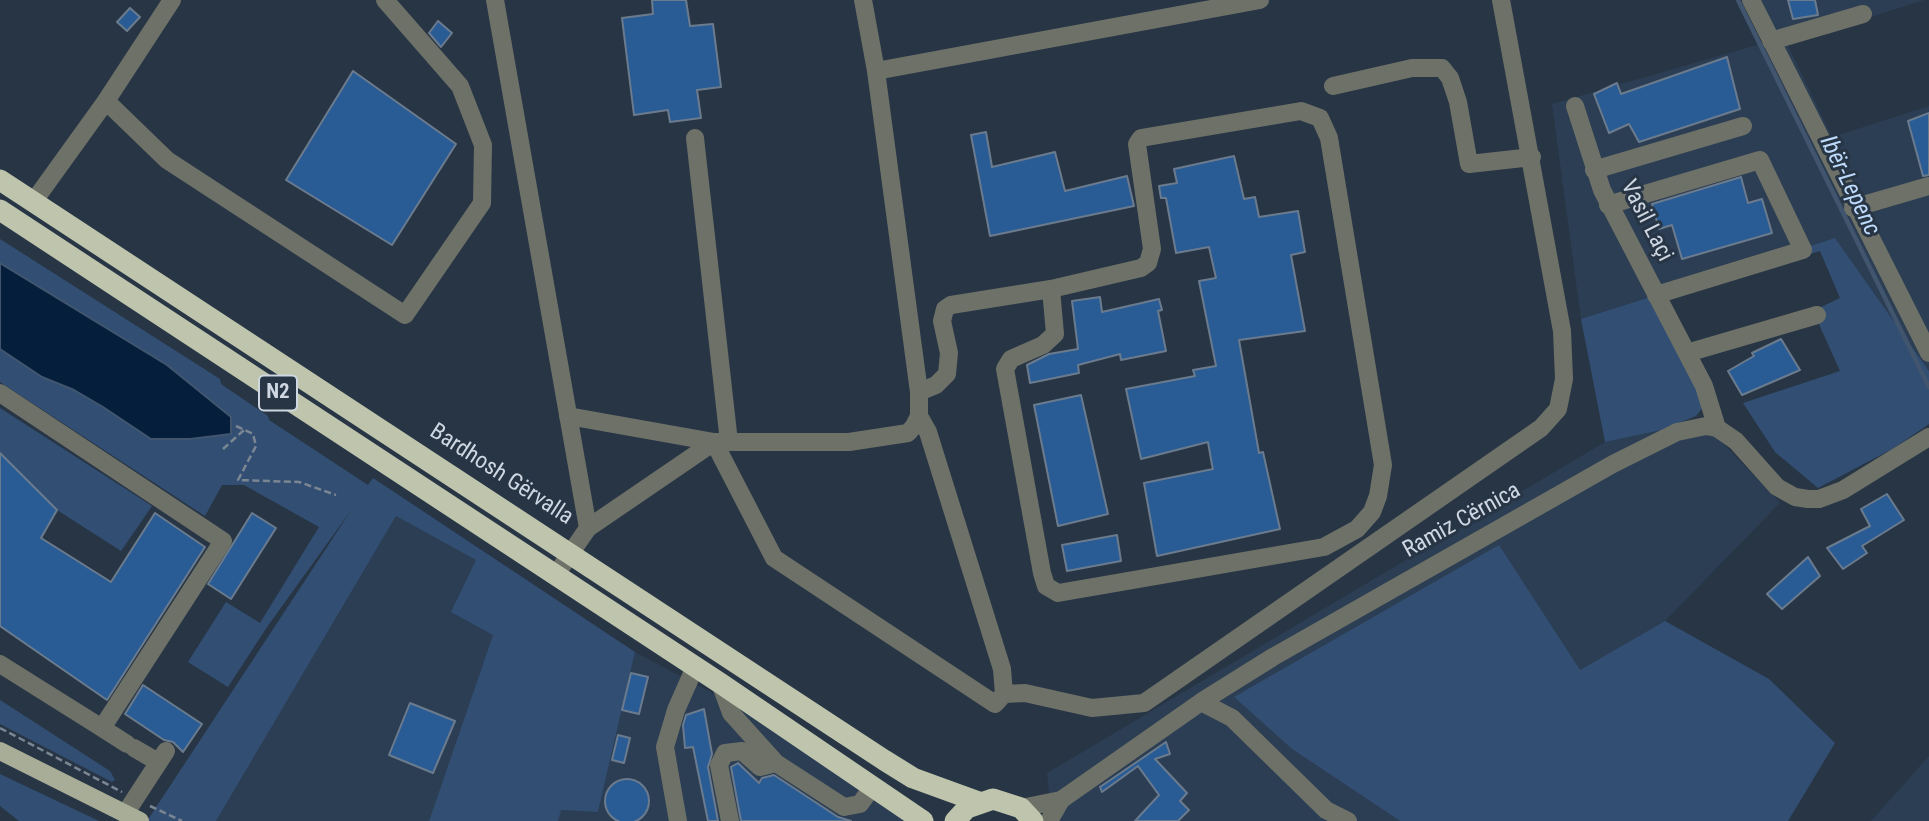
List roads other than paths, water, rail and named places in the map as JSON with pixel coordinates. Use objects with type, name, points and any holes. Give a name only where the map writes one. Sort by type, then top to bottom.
[{"type":"highway","name":"Bardhosh Gërvalla","points":[[0,180],[913,778],[979,802]]},
{"type":"highway","name":"N2","points":[[0,210],[720,683],[923,821]]},
{"type":"highway","name":"N2","points":[[979,802],[993,799],[1027,814]]},
{"type":"highway","points":[[956,821],[967,808],[979,802]]},
{"type":"main road","points":[[0,751],[133,811]]},
{"type":"street","points":[[34,201],[106,101],[172,0]]},
{"type":"street","points":[[106,101],[167,160],[405,315],[482,203],[483,145],[460,86],[385,0]]},
{"type":"street","points":[[495,0],[588,528]]},
{"type":"street","points":[[863,0],[876,71],[924,424],[1002,669],[1004,694]]},
{"type":"street","points":[[876,71],[1260,0]]},
{"type":"street","points":[[695,138],[721,442],[774,558],[995,704],[1004,694],[1025,693],[1091,708],[1144,703],[1541,428],[1558,409],[1564,379],[1562,331],[1501,0]]},
{"type":"street","points":[[1751,0],[1853,208],[1929,353]]},
{"type":"street","points":[[1771,41],[1863,14]]},
{"type":"street","points":[[1333,86],[1412,68],[1442,68],[1452,82],[1458,102],[1469,164],[1532,157]]},
{"type":"street","name":"Vasil Laçi","points":[[1575,106],[1594,170],[1608,205],[1704,386],[1717,428]]},
{"type":"street","points":[[919,392],[936,385],[947,374],[949,353],[942,321],[945,309],[951,305],[1051,289],[1141,268],[1148,262],[1152,249],[1137,144],[1141,138],[1301,111],[1320,118],[1329,138],[1383,465],[1378,496],[1371,512],[1357,529],[1324,547],[1079,591],[1058,593],[1046,586],[1005,369],[1011,359],[1044,345],[1055,334],[1051,289]]},
{"type":"street","points":[[1594,170],[1743,126]]},
{"type":"street","points":[[1608,205],[1760,160],[1803,250],[1656,295]]},
{"type":"street","points":[[1853,208],[1929,186]]},
{"type":"street","points":[[1687,353],[1817,315]]},
{"type":"street","points":[[0,393],[223,541],[102,728]]},
{"type":"street","points":[[568,416],[721,442],[849,442],[908,433],[924,424]]},
{"type":"street","name":"Ramiz Cërnica","points":[[1027,814],[1061,800],[1201,702],[1351,611],[1653,442],[1693,428],[1717,428]]},
{"type":"street","points":[[1717,428],[1736,441],[1777,487],[1796,497],[1808,499],[1843,490],[1929,437]]},
{"type":"street","points":[[555,576],[588,528],[721,442]]},
{"type":"street","points":[[0,664],[130,746],[162,756],[133,811]]},
{"type":"street","points":[[678,821],[665,747],[676,710],[695,667]]},
{"type":"street","points":[[720,683],[732,713],[776,763],[844,807],[860,804],[873,786]]},
{"type":"street","points":[[1201,702],[1232,718],[1326,810],[1348,821]]},
{"type":"street","points":[[730,821],[719,765],[725,753],[742,751],[760,767],[776,763]]},
{"type":"street","points":[[1049,821],[1061,800]]},
{"type":"waterway","name":"Ibër-Lepenc","points":[[1738,0],[1929,387]]}]
